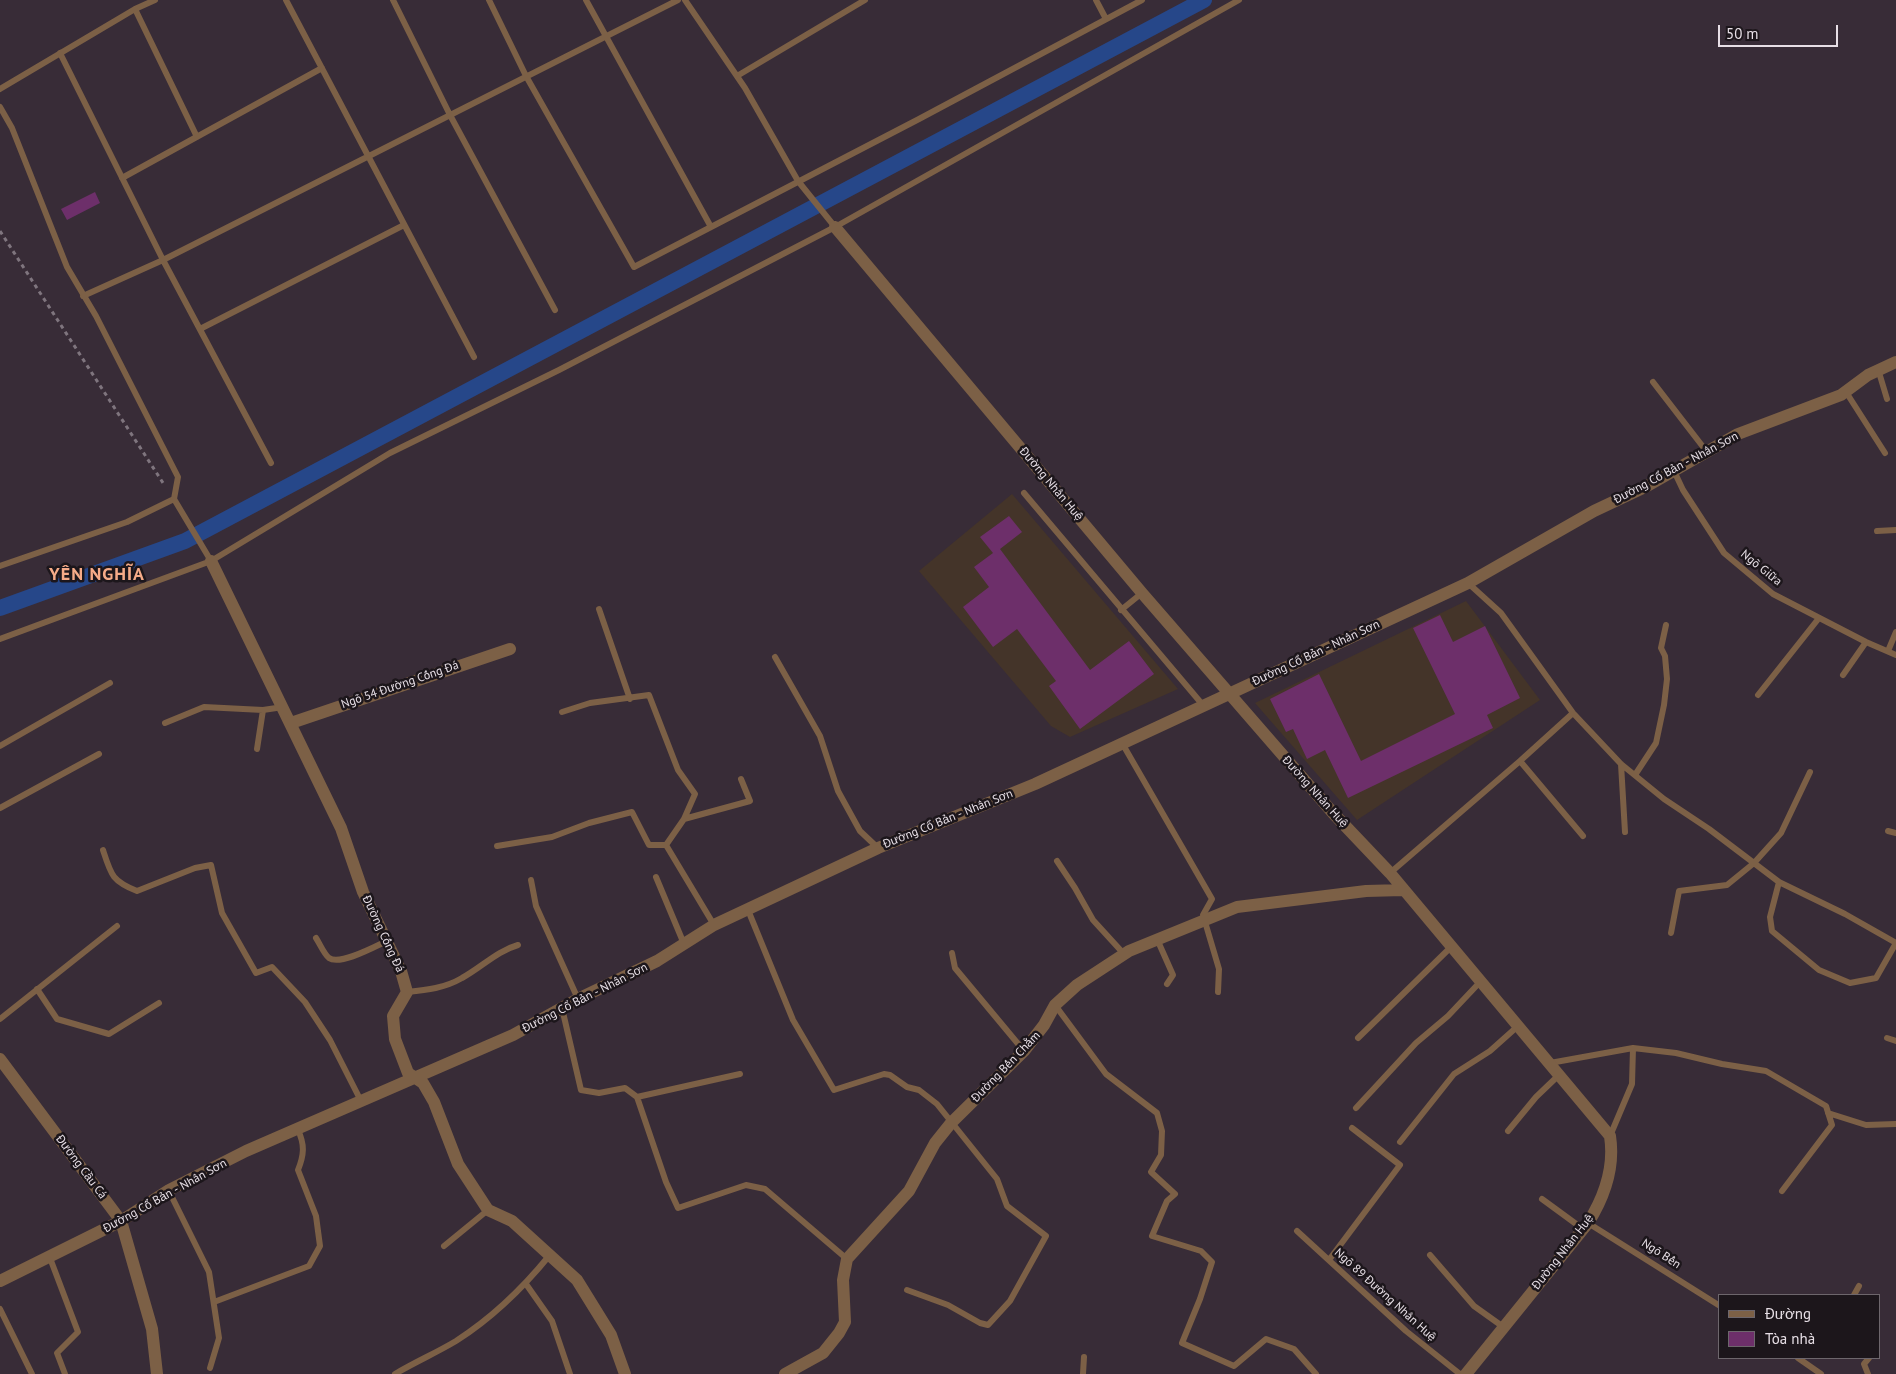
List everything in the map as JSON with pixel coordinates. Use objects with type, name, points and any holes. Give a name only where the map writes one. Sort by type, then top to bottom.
[{"type":"street","name":"Đường Nhân Huệ","points":[[836,227],[1142,593],[1333,813],[1390,873],[1610,1136],[1612,1150],[1610,1171],[1602,1200],[1586,1226],[1502,1326],[1466,1374]]},
{"type":"street","name":"Đường Cổ Bản - Nhân Sơn","points":[[0,1281],[122,1221],[168,1188],[246,1151],[513,1035],[562,1008],[657,962],[714,925],[878,848],[1035,784],[1202,704],[1229,694],[1468,583],[1594,511],[1708,453],[1738,434],[1846,392],[1878,369],[1896,362]]},
{"type":"street","name":"Đường Cống Đá","points":[[211,561],[291,723],[340,828],[362,892],[388,940],[401,971],[406,992]]},
{"type":"street","name":"Ngõ 54 Đường Cống Đá","points":[[291,723],[510,649]]},
{"type":"street","name":"Đường Bến Chằm","points":[[847,1259],[909,1191],[935,1143],[951,1123],[1024,1051],[1044,1026],[1054,1005],[1077,984],[1124,954],[1204,919],[1237,907],[1366,891],[1403,890]]},
{"type":"street","points":[[406,992],[394,1016],[392,1025],[403,1061],[413,1077],[423,1083],[434,1102],[458,1164],[488,1210],[512,1221],[577,1280],[611,1335],[625,1374]]},
{"type":"street","name":"Đường Cầu Cá","points":[[0,1059],[122,1221],[152,1329],[157,1374]]},
{"type":"street","points":[[785,1374],[823,1353],[845,1322],[843,1280],[847,1259]]},
{"type":"lane","points":[[0,88],[135,9],[155,0]]},
{"type":"lane","points":[[286,0],[474,357]]},
{"type":"lane","points":[[394,0],[450,115],[555,310]]},
{"type":"lane","points":[[489,0],[526,76],[634,267],[1142,0]]},
{"type":"lane","points":[[586,0],[711,227]]},
{"type":"lane","points":[[84,296],[163,260],[678,0]]},
{"type":"lane","points":[[684,0],[737,76],[798,181],[836,227]]},
{"type":"lane","points":[[737,76],[865,0]]},
{"type":"lane","points":[[1096,0],[1106,19]]},
{"type":"lane","points":[[0,639],[211,561],[390,453],[559,370],[836,227],[1240,0]]},
{"type":"lane","points":[[135,9],[198,137]]},
{"type":"lane","points":[[60,53],[163,260],[271,463]]},
{"type":"lane","points":[[122,178],[322,68]]},
{"type":"lane","points":[[0,107],[12,128],[67,267],[100,324],[178,477],[174,499],[182,517],[211,561]]},
{"type":"lane","points":[[200,329],[404,225]]},
{"type":"lane","points":[[1878,369],[1887,399]]},
{"type":"lane","points":[[1653,382],[1708,453]]},
{"type":"lane","points":[[1846,392],[1885,453]]},
{"type":"lane","name":"Ngõ Giữa","points":[[1674,471],[1683,490],[1724,553],[1773,594],[1866,642],[1896,655]]},
{"type":"lane","points":[[1024,493],[1202,704]]},
{"type":"lane","points":[[0,566],[127,522],[174,499]]},
{"type":"lane","points":[[1877,531],[1896,530]]},
{"type":"lane","points":[[1468,583],[1500,613],[1573,713],[1620,764],[1779,882],[1845,914],[1896,943],[1876,978],[1850,983],[1820,970],[1772,931],[1770,917],[1779,882]]},
{"type":"lane","points":[[1121,610],[1142,593]]},
{"type":"lane","points":[[599,608],[630,699]]},
{"type":"lane","points":[[1758,695],[1819,618]]},
{"type":"lane","points":[[1635,776],[1656,743],[1664,705],[1667,679],[1665,656],[1661,648],[1666,625]]},
{"type":"lane","points":[[1888,652],[1896,632]]},
{"type":"lane","points":[[1843,675],[1866,642]]},
{"type":"lane","points":[[775,657],[820,736],[843,799],[860,832],[878,848]]},
{"type":"lane","points":[[0,746],[110,683]]},
{"type":"lane","points":[[562,712],[590,703],[649,695],[678,770],[695,794],[684,820],[666,845]]},
{"type":"lane","points":[[165,723],[204,707],[263,710],[283,707]]},
{"type":"lane","points":[[257,749],[263,710]]},
{"type":"lane","points":[[1390,873],[1520,762],[1573,713]]},
{"type":"lane","points":[[1121,742],[1212,899],[1203,915],[1219,969],[1218,992]]},
{"type":"lane","points":[[0,808],[99,754]]},
{"type":"lane","points":[[1520,762],[1583,836]]},
{"type":"lane","points":[[1620,764],[1625,832]]},
{"type":"lane","points":[[1671,933],[1680,891],[1727,885],[1754,863],[1781,833],[1810,772]]},
{"type":"lane","points":[[684,820],[750,801],[741,779]]},
{"type":"lane","points":[[497,846],[552,837],[589,823],[632,812],[650,845],[666,845]]},
{"type":"lane","points":[[1888,831],[1896,833]]},
{"type":"lane","points":[[666,845],[714,925]]},
{"type":"lane","points":[[103,850],[111,874],[119,884],[137,891],[196,868],[211,865],[222,913],[256,973],[272,967],[305,1002],[330,1040],[361,1101]]},
{"type":"lane","points":[[1057,861],[1093,920],[1124,954]]},
{"type":"lane","points":[[656,877],[684,944]]},
{"type":"lane","points":[[531,880],[536,906],[578,1000]]},
{"type":"lane","points":[[748,910],[793,1020],[834,1090],[859,1084],[876,1075],[890,1075],[905,1086],[919,1090],[937,1104],[996,1178],[1007,1206],[1046,1236],[1010,1301],[988,1325],[980,1324],[948,1305],[907,1290]]},
{"type":"lane","points":[[0,1019],[117,926]]},
{"type":"lane","points":[[316,938],[329,958],[337,961],[357,955],[388,940]]},
{"type":"lane","points":[[1157,939],[1173,975],[1167,984]]},
{"type":"lane","points":[[406,992],[448,985],[463,978],[502,951],[518,945]]},
{"type":"lane","points":[[1358,1038],[1451,947]]},
{"type":"lane","points":[[952,953],[956,968],[1024,1051]]},
{"type":"lane","points":[[1356,1108],[1416,1043],[1448,1016],[1481,982]]},
{"type":"lane","points":[[37,989],[57,1019],[109,1034],[159,1003]]},
{"type":"lane","points":[[1054,1005],[1106,1074],[1158,1113],[1162,1131],[1161,1155],[1151,1172],[1175,1194],[1167,1201],[1152,1236],[1201,1251],[1212,1262],[1200,1299],[1182,1343],[1234,1366],[1266,1339],[1294,1349],[1316,1374]]},
{"type":"lane","points":[[562,1008],[581,1090],[599,1093],[625,1088],[637,1097],[666,1182],[678,1208],[746,1185],[764,1189],[847,1259]]},
{"type":"lane","points":[[1400,1142],[1454,1074],[1490,1051],[1518,1026]]},
{"type":"lane","points":[[1887,1038],[1896,1041]]},
{"type":"lane","points":[[1610,1136],[1632,1084],[1634,1048]]},
{"type":"lane","points":[[1549,1064],[1634,1048],[1676,1053],[1722,1064],[1766,1071],[1826,1106],[1832,1125],[1782,1191]]},
{"type":"lane","points":[[637,1097],[740,1074]]},
{"type":"lane","points":[[1508,1131],[1536,1097],[1560,1074]]},
{"type":"lane","points":[[1828,1113],[1866,1125],[1896,1124]]},
{"type":"lane","points":[[1329,1260],[1400,1166],[1352,1128]]},
{"type":"lane","points":[[214,1302],[309,1266],[320,1246],[316,1216],[298,1170],[304,1155],[303,1141],[298,1130]]},
{"type":"lane","points":[[168,1188],[209,1272],[219,1338],[210,1368]]},
{"type":"lane","name":"Ngõ Bến","points":[[1542,1199],[1718,1305]]},
{"type":"lane","points":[[444,1246],[488,1210]]},
{"type":"lane","name":"Ngõ 89 Đường Nhân Huệ","points":[[1297,1231],[1406,1331],[1460,1374]]},
{"type":"lane","points":[[1430,1255],[1474,1306],[1502,1326]]},
{"type":"lane","points":[[395,1374],[458,1340],[526,1284],[549,1256]]},
{"type":"lane","points":[[50,1258],[78,1332],[58,1353],[65,1374]]},
{"type":"lane","points":[[526,1284],[552,1322],[570,1374]]},
{"type":"lane","points":[[1855,1294],[1859,1286]]},
{"type":"lane","points":[[0,1309],[32,1374]]},
{"type":"lane","points":[[1083,1374],[1084,1357]]},
{"type":"lane","points":[[1799,1359],[1821,1374]]},
{"type":"lane","points":[[1868,1359],[1864,1364],[1868,1374]]},
{"type":"path","points":[[0,231],[174,499]]},
{"type":"shaded area","points":[[1012,494],[1178,689],[1070,737],[1051,726],[919,571]]},
{"type":"shaded area","points":[[1466,601],[1540,700],[1357,820],[1255,703]]},
{"type":"building","points":[[95,192],[100,203],[67,220],[61,209]]},
{"type":"building","points":[[1009,516],[1022,532],[1000,549],[1090,670],[1129,641],[1154,674],[1080,729],[1049,686],[1056,681],[1017,629],[993,647],[963,607],[989,587],[974,567],[993,553],[980,537]]},
{"type":"building","points":[[1440,615],[1453,642],[1485,626],[1520,698],[1487,715],[1493,728],[1348,798],[1325,750],[1307,759],[1293,729],[1286,732],[1270,699],[1319,674],[1361,761],[1455,714],[1413,628]]},
{"type":"waterway","points":[[0,608],[185,541],[1204,0]]},
{"type":"district","name":"YÊN NGHĨA","points":[[97,575]]}]
